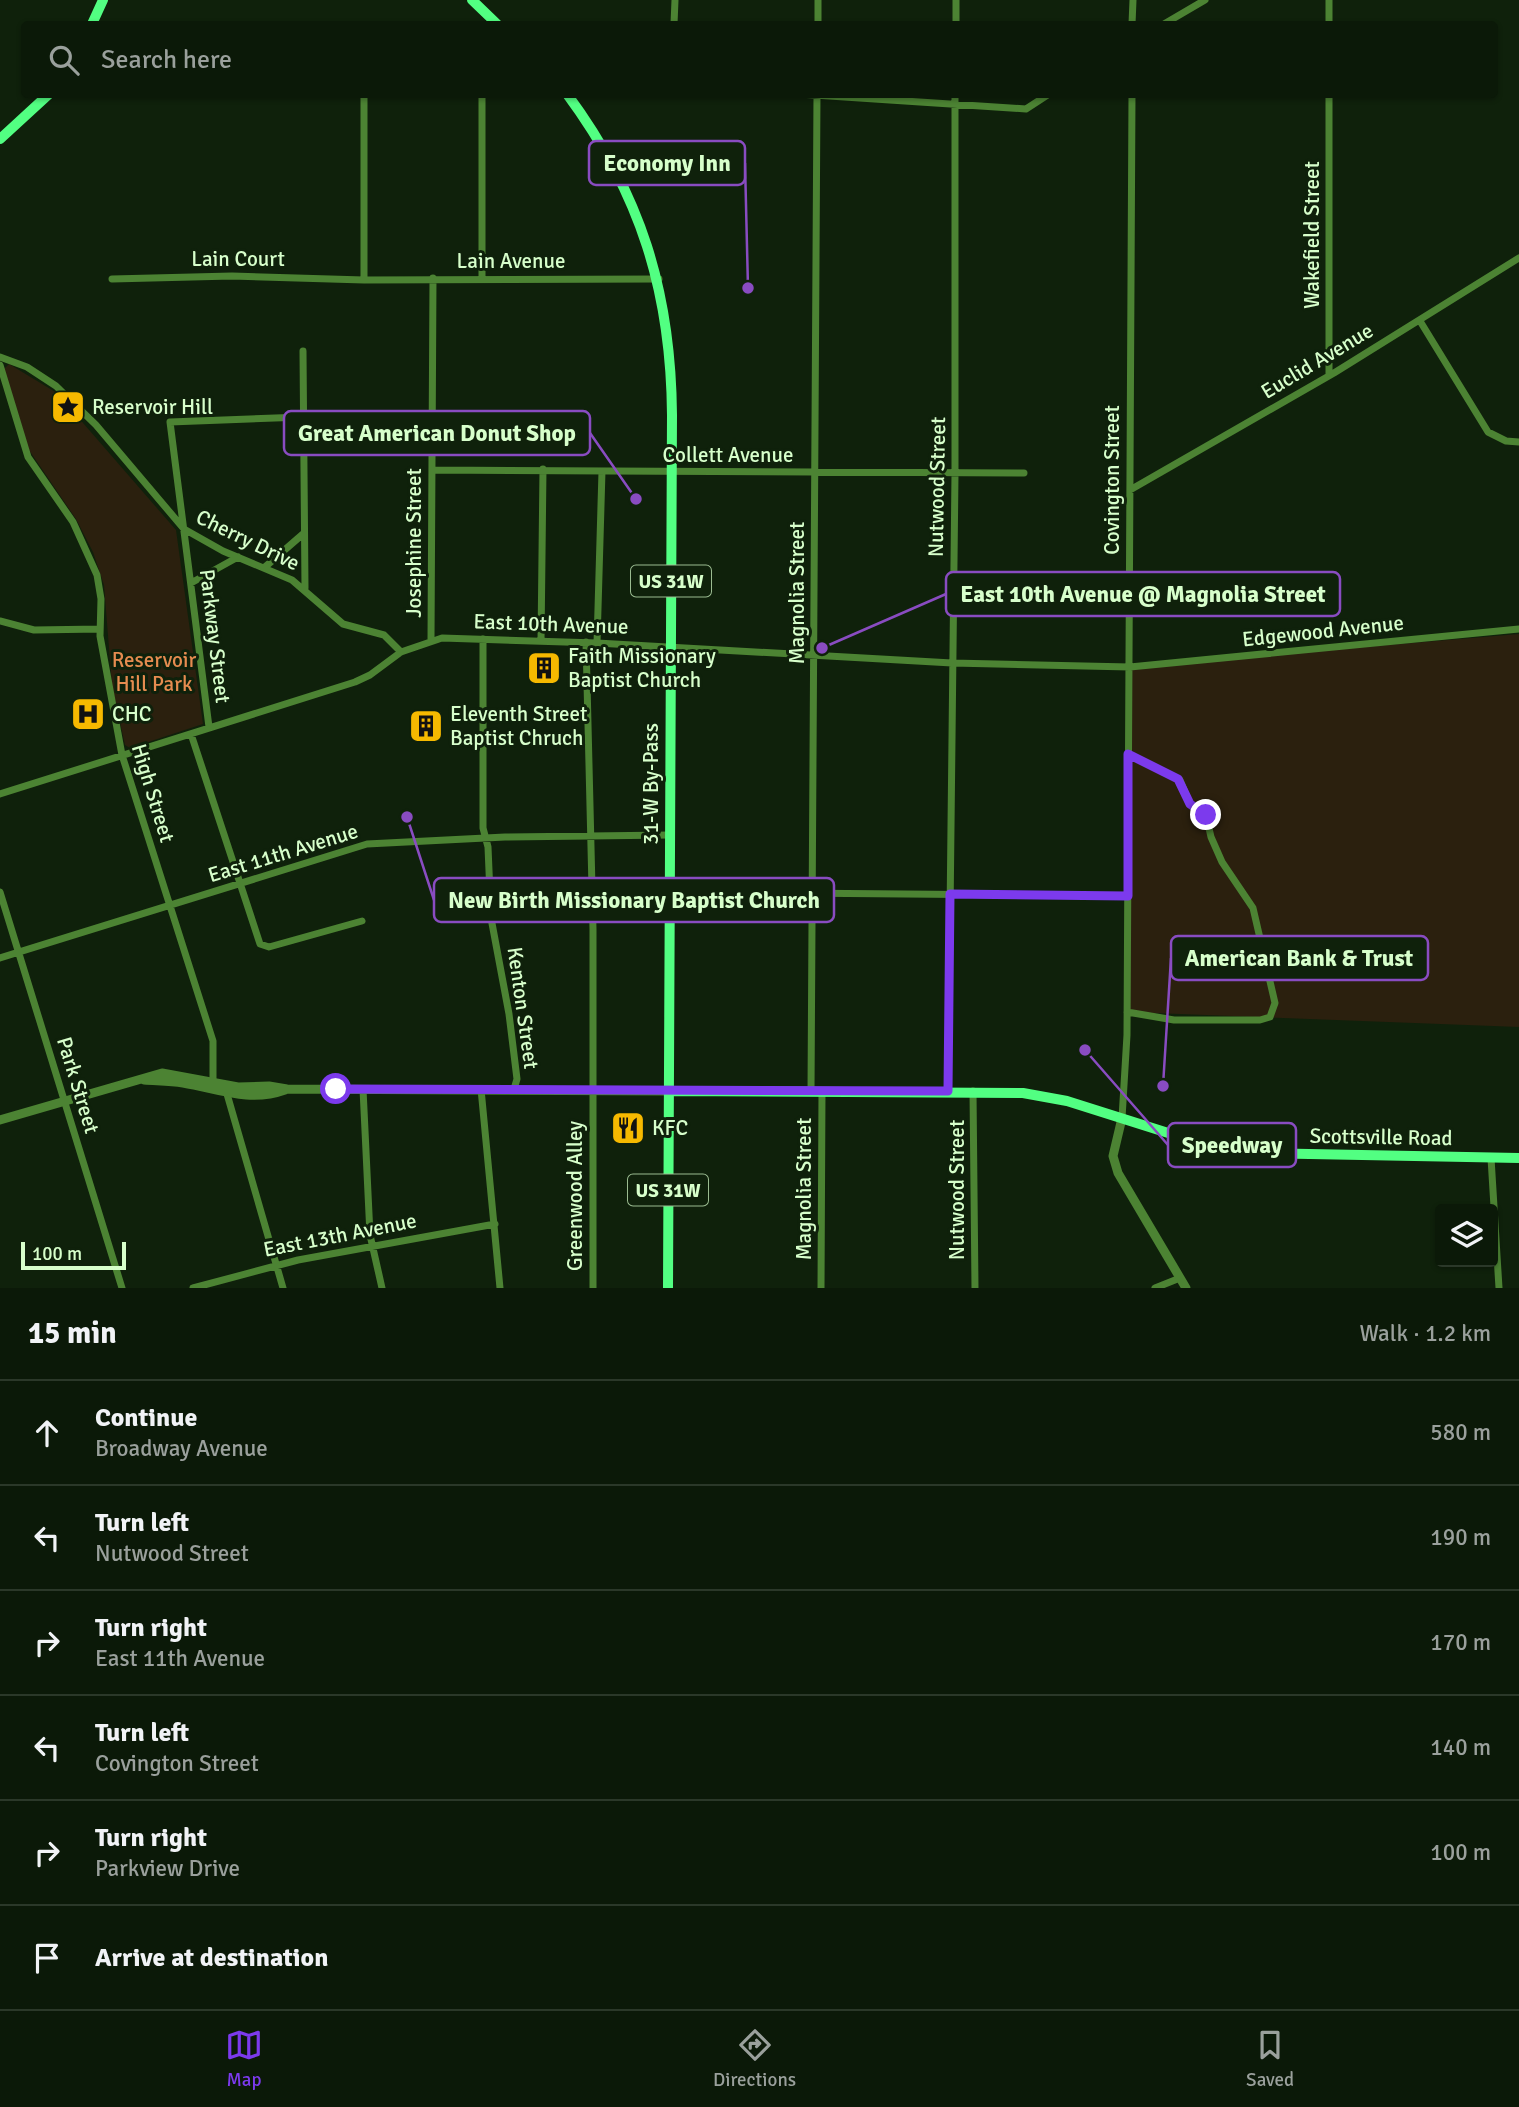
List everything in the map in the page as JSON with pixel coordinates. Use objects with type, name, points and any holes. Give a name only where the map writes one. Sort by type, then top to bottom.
[{"type":"main road","points":[[93,21],[103,0]]},
{"type":"main road","points":[[472,0],[495,21]]},
{"type":"main road","points":[[0,139],[45,98]]},
{"type":"main road","name":"31-W By-Pass","points":[[570,98],[618,172],[641,222],[659,279],[669,345],[672,647],[668,1288]]},
{"type":"main road","name":"Scottsville Road","points":[[668,1091],[973,1091],[1047,1096],[1203,1144],[1256,1153],[1519,1158]]},
{"type":"street","points":[[674,21],[675,0]]},
{"type":"street","points":[[818,0],[818,21]]},
{"type":"street","points":[[956,0],[956,21]]},
{"type":"street","points":[[1132,21],[1133,0]]},
{"type":"street","points":[[1169,21],[1205,0]]},
{"type":"street","points":[[1329,0],[1329,21]]},
{"type":"street","points":[[364,98],[364,280]]},
{"type":"street","points":[[482,98],[482,278]]},
{"type":"street","name":"Magnolia Street","points":[[817,98],[812,894],[821,1288]]},
{"type":"street","points":[[863,98],[1026,109],[1043,98]]},
{"type":"street","name":"Nutwood Street","points":[[948,1091],[956,474],[955,98]]},
{"type":"street","name":"Covington Street","points":[[1122,1118],[1127,1012],[1132,98]]},
{"type":"street","name":"Wakefield Street","points":[[1329,98],[1329,375]]},
{"type":"street","name":"Euclid Avenue","points":[[1130,490],[1329,375],[1519,258]]},
{"type":"street","name":"Lain Court","points":[[112,279],[232,276],[364,280]]},
{"type":"street","name":"Josephine Street","points":[[431,640],[433,278]]},
{"type":"street","name":"Lain Avenue","points":[[364,280],[659,279]]},
{"type":"street","points":[[1420,320],[1488,432],[1506,441],[1519,442]]},
{"type":"street","points":[[303,351],[305,588]]},
{"type":"street","name":"Cherry Drive","points":[[0,357],[39,373],[64,393],[96,425],[184,529],[305,588],[343,624],[384,635],[401,652]]},
{"type":"street","name":"High Street","points":[[0,365],[28,457],[73,522],[94,566],[102,599],[100,629],[122,755],[213,1041],[214,1086]]},
{"type":"street","name":"Parkway Street","points":[[209,727],[170,423],[303,416]]},
{"type":"street","points":[[541,641],[542,469]]},
{"type":"street","name":"Collett Avenue","points":[[432,470],[956,474],[1024,472]]},
{"type":"street","points":[[597,643],[602,471]]},
{"type":"street","points":[[265,567],[303,534]]},
{"type":"street","points":[[191,583],[239,557]]},
{"type":"street","points":[[0,621],[34,630],[100,629]]},
{"type":"street","name":"Edgewood Avenue","points":[[1130,667],[1519,629]]},
{"type":"street","name":"Kenton Street","points":[[483,639],[483,828],[486,838],[489,901],[509,1014],[517,1079],[514,1090]]},
{"type":"street","name":"East 10th Avenue","points":[[0,794],[355,682],[370,675],[401,652],[431,640],[586,642],[952,663],[1130,667]]},
{"type":"street","name":"Greenwood Alley","points":[[586,642],[591,836],[593,1288]]},
{"type":"street","points":[[191,734],[258,939],[264,947],[362,921]]},
{"type":"street","points":[[1127,1012],[1174,1020],[1261,1020],[1270,1017],[1275,1006],[1253,908],[1231,880],[1211,836],[1206,815],[1190,804],[1178,779],[1128,754]]},
{"type":"street","name":"East 11th Avenue","points":[[0,958],[367,844],[486,838],[670,835]]},
{"type":"street","name":"Park Street","points":[[0,892],[122,1288]]},
{"type":"street","points":[[670,892],[1128,896]]},
{"type":"street","points":[[0,1120],[139,1080],[287,1089],[668,1091]]},
{"type":"street","points":[[214,1086],[227,1094],[270,1095],[287,1089]]},
{"type":"street","points":[[363,1089],[371,1247],[382,1288]]},
{"type":"street","points":[[481,1089],[500,1288]]},
{"type":"street","name":"Nutwood Street","points":[[973,1091],[975,1288]]},
{"type":"street","points":[[227,1094],[283,1288]]},
{"type":"street","points":[[1122,1118],[1113,1156],[1118,1173],[1186,1288]]},
{"type":"street","points":[[1491,1158],[1499,1288]]},
{"type":"street","name":"East 13th Avenue","points":[[193,1288],[276,1265],[495,1224]]},
{"type":"street","points":[[1154,1288],[1180,1278]]},
{"type":"green space","name":"Reservoir Hill Park","points":[[9,364],[57,393],[176,530],[203,724],[130,748],[125,745],[112,686],[104,585],[93,552],[76,519],[29,450],[4,369]]},
{"type":"green space","points":[[1519,634],[1519,1027],[1127,1012],[1130,667]]},
{"type":"place","name":"Economy Inn","points":[[748,288]]},
{"type":"place","name":"Reservoir Hill","points":[[68,407]]},
{"type":"place","name":"Great American Donut Shop","points":[[636,499]]},
{"type":"place","name":"East 10th Avenue @ Magnolia Street","points":[[822,648]]},
{"type":"place","name":"Faith Missionary Baptist Church","points":[[544,668]]},
{"type":"place","name":"CHC","points":[[88,714]]},
{"type":"place","name":"Eleventh Street Baptist Chruch","points":[[426,726]]},
{"type":"place","name":"New Birth Missionary Baptist Church","points":[[407,817]]},
{"type":"place","name":"Speedway","points":[[1085,1050]]},
{"type":"place","name":"American Bank & Trust","points":[[1163,1086]]},
{"type":"place","name":"KFC","points":[[628,1128]]},
{"type":"route","points":[[336,1089],[948,1091],[950,894],[1128,896],[1128,754],[1178,779],[1190,804],[1206,815]]}]
